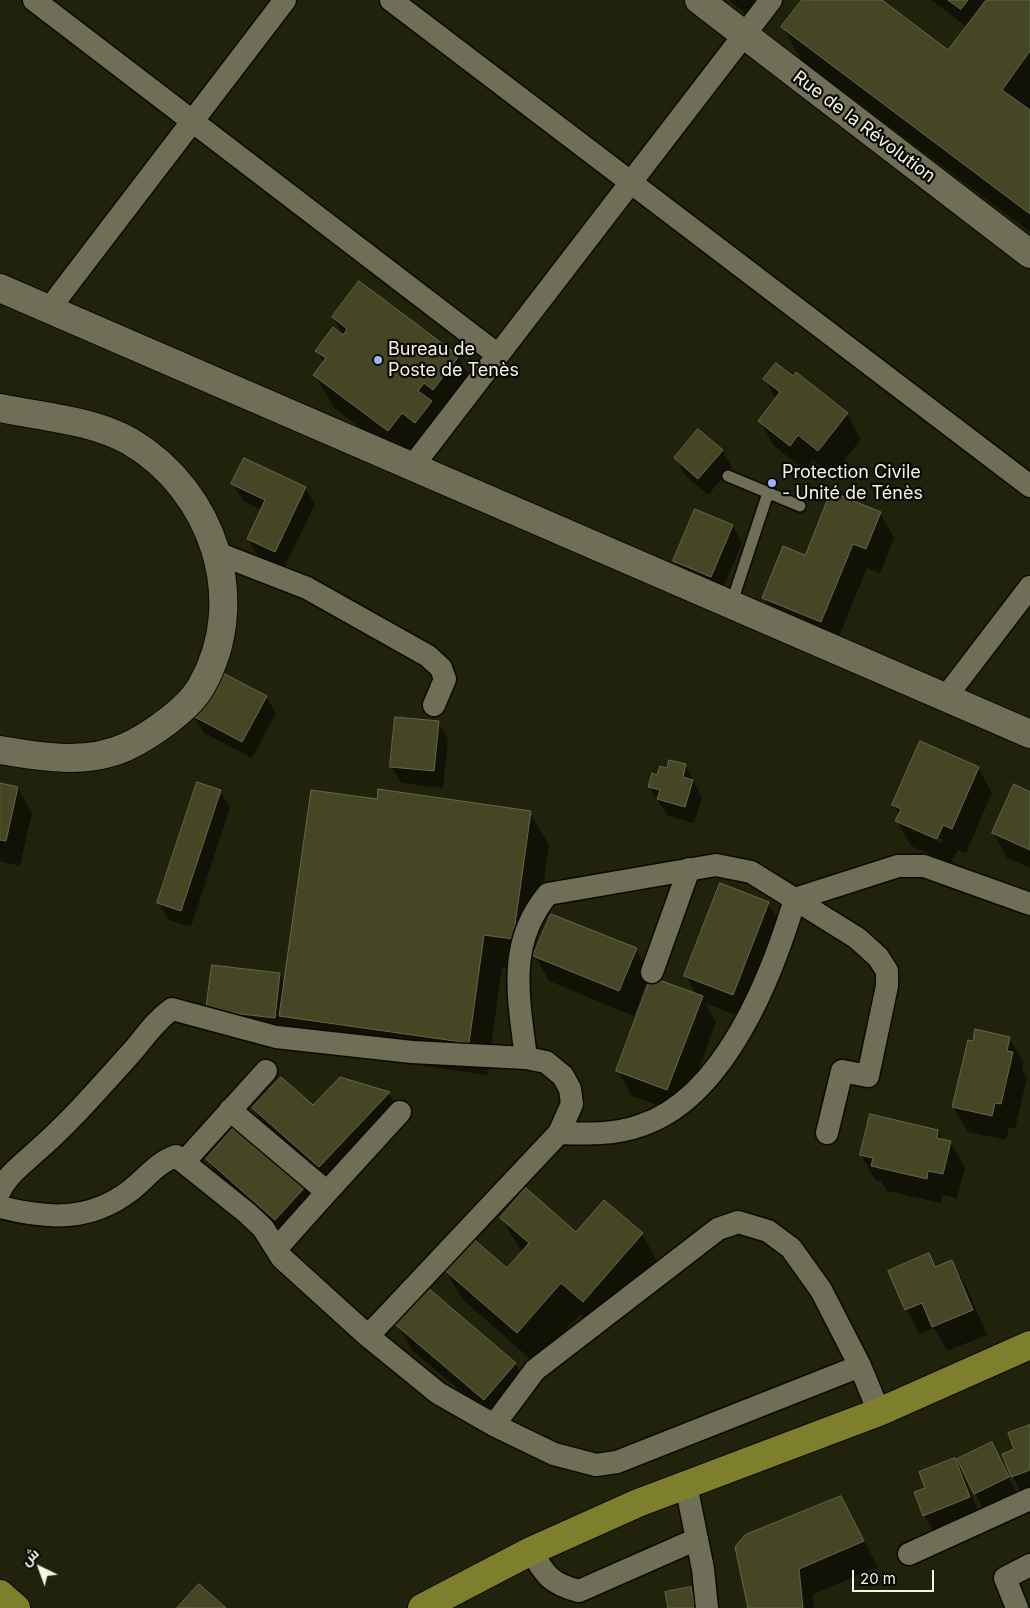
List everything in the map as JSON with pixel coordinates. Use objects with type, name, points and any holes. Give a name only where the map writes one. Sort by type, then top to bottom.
[{"type":"main road","points":[[422,1608],[531,1551],[638,1503],[879,1412],[1030,1346]]},
{"type":"main road","points":[[0,1594],[16,1608]]},
{"type":"street","points":[[34,0],[498,355]]},
{"type":"street","points":[[49,309],[286,0]]},
{"type":"street","points":[[391,0],[1030,486]]},
{"type":"street","name":"Rue de la Révolution","points":[[699,0],[1030,254]]},
{"type":"street","points":[[412,467],[771,0]]},
{"type":"street","points":[[0,288],[1030,734]]},
{"type":"street","points":[[0,408],[106,429],[132,443],[164,468],[189,496],[202,515],[217,553],[222,573],[220,638],[213,661],[201,687],[182,709],[126,747],[93,756],[57,759],[0,750]]},
{"type":"street","points":[[217,553],[307,588],[428,656],[440,668],[445,679],[434,705]]},
{"type":"street","points":[[945,698],[1030,587]]},
{"type":"street","points":[[526,1058],[517,981],[518,963],[522,941],[535,910],[548,894],[716,864],[751,872],[857,938],[878,957],[887,971],[887,986],[868,1076],[842,1070],[826,1133]]},
{"type":"street","points":[[795,899],[898,866],[924,866],[1030,904]]},
{"type":"street","points":[[652,972],[690,869]]},
{"type":"street","points":[[559,1133],[614,1132],[642,1125],[669,1113],[695,1090],[717,1068],[738,1038],[782,944],[795,899]]},
{"type":"street","points":[[0,1191],[3,1185],[28,1159],[64,1127],[144,1038],[159,1018],[172,1009],[276,1037],[412,1052],[526,1058],[546,1062],[563,1076],[570,1089],[572,1104],[559,1133],[368,1336]]},
{"type":"street","points":[[184,1162],[266,1072]]},
{"type":"street","points":[[230,1110],[327,1192]]},
{"type":"street","points":[[277,1248],[400,1112]]},
{"type":"street","points":[[0,1207],[33,1215],[59,1217],[90,1210],[118,1199],[163,1160],[176,1156],[247,1213],[263,1228],[282,1258],[368,1336],[438,1393],[494,1425],[554,1454],[596,1465],[617,1462],[860,1366]]},
{"type":"street","points":[[494,1425],[536,1370],[718,1229],[738,1222],[768,1231],[791,1248],[821,1290],[860,1366],[879,1412]]},
{"type":"street","points":[[686,1485],[697,1539],[707,1608]]},
{"type":"street","points":[[909,1554],[1030,1499]]},
{"type":"street","points":[[531,1551],[543,1572],[554,1582],[580,1599],[697,1539]]},
{"type":"street","points":[[1016,1608],[1005,1578],[1030,1565]]},
{"type":"lane","points":[[728,476],[800,506]]},
{"type":"lane","points":[[731,605],[768,493]]},
{"type":"building","points":[[802,0],[882,0],[948,50],[986,0],[1030,0],[1030,51],[1002,90],[1030,110],[1030,214],[781,27]]},
{"type":"building","points":[[948,0],[968,0],[961,9]]},
{"type":"building","points":[[359,281],[459,356],[433,390],[424,383],[418,391],[432,401],[415,423],[402,413],[388,431],[313,375],[326,358],[315,351],[333,327],[343,335],[347,329],[332,317]]},
{"type":"building","points":[[776,363],[793,376],[796,372],[848,413],[818,451],[798,435],[790,446],[758,421],[780,392],[763,379]]},
{"type":"building","points":[[698,429],[723,450],[698,479],[674,458]]},
{"type":"building","points":[[244,458],[306,487],[275,552],[247,539],[265,500],[231,484]]},
{"type":"building","points":[[831,492],[881,512],[866,549],[853,544],[821,622],[762,598],[783,546],[805,555]]},
{"type":"building","points":[[695,509],[733,525],[711,577],[673,561]]},
{"type":"building","points":[[217,670],[267,696],[242,742],[193,716]]},
{"type":"building","points":[[395,717],[439,721],[434,771],[390,767]]},
{"type":"building","points":[[920,741],[979,767],[952,829],[943,825],[937,839],[895,821],[901,809],[892,805]]},
{"type":"building","points":[[669,760],[686,764],[683,777],[693,780],[685,807],[657,799],[660,790],[648,787],[652,773],[657,775],[660,766],[667,768]]},
{"type":"building","points":[[197,782],[221,790],[181,911],[157,903]]},
{"type":"building","points":[[0,783],[18,787],[6,841],[0,840]]},
{"type":"building","points":[[1014,784],[1030,792],[1030,850],[992,833]]},
{"type":"building","points":[[378,789],[531,811],[513,939],[484,935],[469,1043],[279,1016],[311,790],[377,799]]},
{"type":"building","points":[[720,883],[769,902],[733,995],[684,976]]},
{"type":"building","points":[[551,914],[637,948],[619,991],[533,956]]},
{"type":"building","points":[[212,965],[280,973],[275,1018],[206,1010]]},
{"type":"building","points":[[651,977],[703,996],[667,1090],[616,1071]]},
{"type":"building","points":[[975,1029],[1010,1037],[1007,1051],[1013,1052],[1001,1104],[995,1103],[992,1116],[952,1107],[968,1040],[973,1041]]},
{"type":"building","points":[[281,1077],[313,1105],[340,1077],[390,1092],[319,1167],[252,1108]]},
{"type":"building","points":[[870,1114],[938,1130],[937,1138],[951,1141],[943,1174],[928,1171],[927,1179],[871,1166],[873,1158],[860,1155]]},
{"type":"building","points":[[237,1124],[306,1186],[275,1220],[206,1159]]},
{"type":"building","points":[[526,1188],[576,1232],[604,1200],[643,1233],[583,1302],[561,1283],[517,1333],[442,1268],[470,1236],[507,1268],[529,1243],[500,1218]]},
{"type":"building","points":[[929,1253],[935,1267],[952,1260],[973,1310],[932,1327],[922,1303],[905,1310],[888,1271]]},
{"type":"building","points":[[428,1288],[516,1363],[484,1400],[396,1325]]},
{"type":"building","points":[[1030,1425],[1030,1470],[1011,1477],[1002,1454],[1014,1449],[1008,1433]]},
{"type":"building","points":[[992,1442],[1009,1477],[974,1494],[957,1459]]},
{"type":"building","points":[[955,1458],[970,1497],[923,1516],[914,1492],[925,1488],[919,1472]]},
{"type":"building","points":[[841,1496],[864,1541],[799,1569],[803,1608],[748,1608],[735,1547],[745,1535]]},
{"type":"building","points":[[199,1584],[226,1608],[177,1608]]},
{"type":"building","points":[[691,1587],[695,1608],[668,1608],[665,1592]]},
{"type":"place","name":"Bureau de Poste de Tenès","points":[[378,360]]},
{"type":"place","name":"Protection Civile - Unité de Ténès","points":[[772,483]]}]
